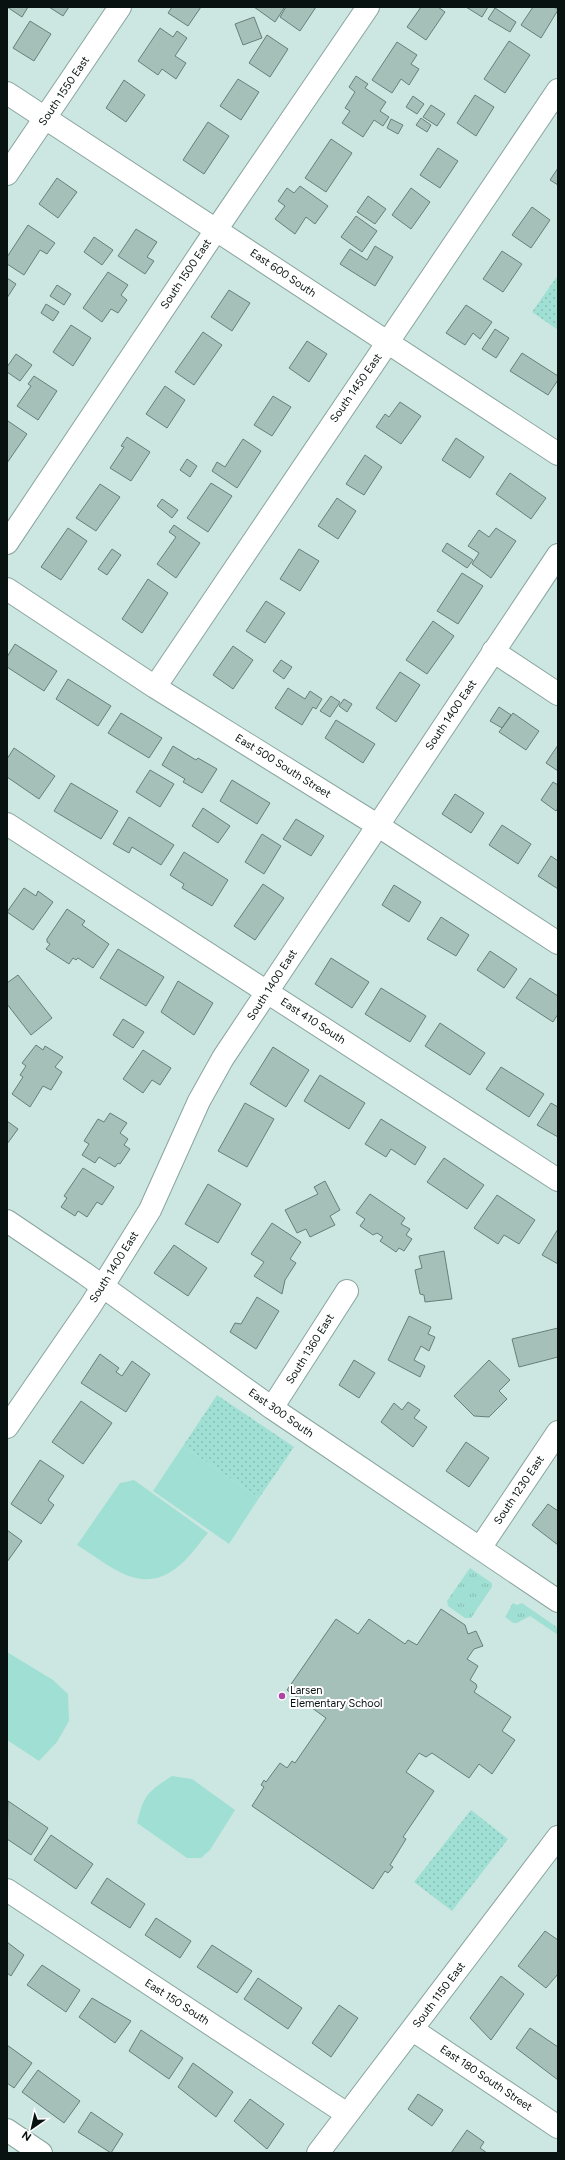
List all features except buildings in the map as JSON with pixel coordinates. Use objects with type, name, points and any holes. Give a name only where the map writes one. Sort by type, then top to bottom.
[{"type":"street","name":"South 1550 East","points":[[7,174],[120,7]]},
{"type":"street","name":"South 1500 East","points":[[7,543],[216,230],[368,7]]},
{"type":"street","name":"South 1450 East","points":[[155,687],[558,90]]},
{"type":"street","name":"East 600 South","points":[[7,93],[46,117],[558,454]]},
{"type":"street","name":"South 1400 East","points":[[7,1427],[102,1287],[150,1210],[199,1101],[224,1058],[377,825],[558,555]]},
{"type":"street","name":"East 500 South Street","points":[[7,589],[155,687],[377,825],[558,943]]},
{"type":"street","points":[[494,651],[558,694]]},
{"type":"street","name":"East 410 South","points":[[7,824],[558,1180]]},
{"type":"street","name":"East 300 South","points":[[7,1221],[272,1408],[558,1602]]},
{"type":"street","name":"South 1360 East","points":[[272,1408],[347,1291]]},
{"type":"street","name":"South 1230 East","points":[[480,1548],[558,1432]]},
{"type":"street","name":"South 1150 East","points":[[318,2153],[413,2030],[558,1837]]},
{"type":"street","name":"East 150 South","points":[[7,1890],[347,2114]]},
{"type":"street","name":"East 180 South Street","points":[[413,2030],[558,2127]]},
{"type":"street","points":[[7,2130],[41,2153]]},
{"type":"green space","points":[[558,275],[558,330],[532,312]]},
{"type":"green space","points":[[217,1395],[294,1447],[259,1498],[183,1446]]},
{"type":"green space","points":[[183,1446],[259,1498],[229,1544],[153,1491]]},
{"type":"green space","points":[[134,1480],[208,1533],[180,1565],[166,1574],[153,1579],[140,1579],[127,1575],[102,1562],[77,1545],[120,1483]]},
{"type":"green space","points":[[470,1568],[492,1583],[492,1587],[471,1618],[465,1618],[448,1606],[447,1601]]},
{"type":"green space","points":[[513,1603],[517,1605],[522,1603],[558,1628],[558,1635],[530,1616],[517,1623],[513,1623],[505,1617]]},
{"type":"green space","points":[[7,1652],[53,1680],[68,1694],[69,1721],[57,1742],[39,1761],[7,1740]]},
{"type":"green space","points":[[172,1776],[192,1779],[235,1810],[210,1850],[201,1858],[187,1858],[137,1823],[142,1806],[148,1795],[157,1786]]},
{"type":"green space","points":[[471,1810],[508,1839],[452,1911],[414,1882]]},
{"type":"place","name":"Larsen Elementary School","points":[[282,1696]]}]
